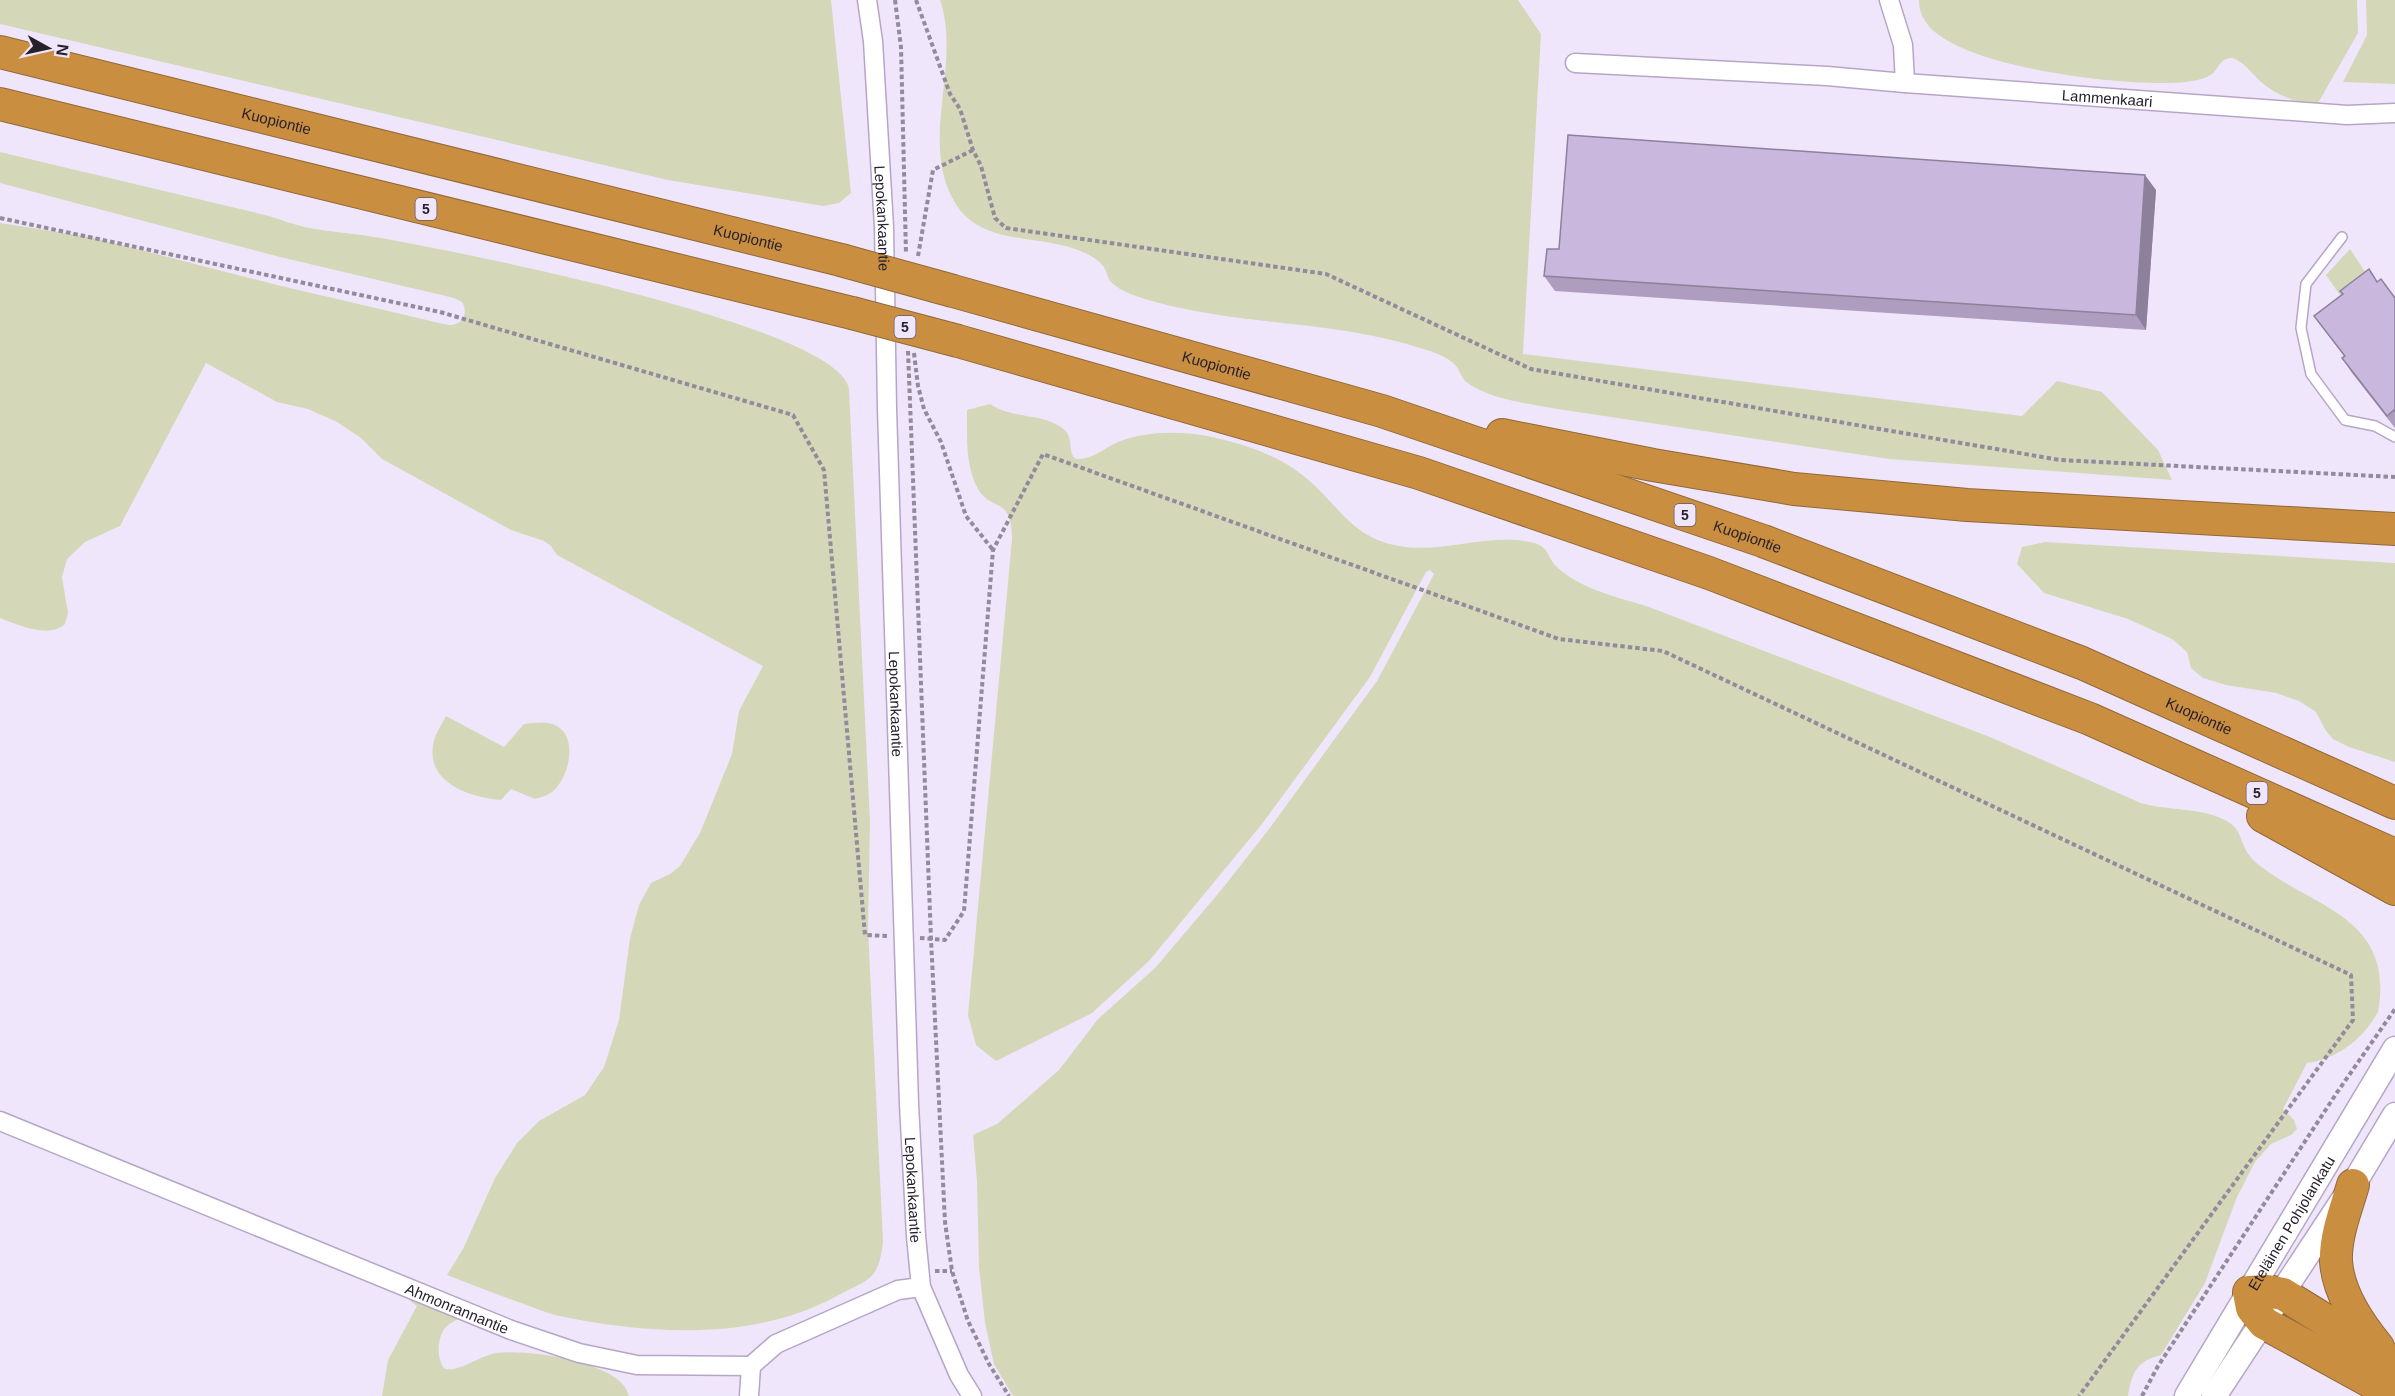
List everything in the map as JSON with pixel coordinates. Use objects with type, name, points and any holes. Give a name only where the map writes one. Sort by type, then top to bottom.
[{"type":"highway","name":"Kuopiontie","points":[[0,52],[841,260],[1382,411],[1763,541],[2082,663],[2395,803]]},
{"type":"highway","name":"5","points":[[0,104],[852,313],[958,341],[1419,473],[1709,573],[2090,719],[2395,855]]},
{"type":"highway","points":[[1382,411],[1653,465],[1794,489],[1967,505],[2395,529]]},
{"type":"highway","points":[[2090,719],[2395,889]]},
{"type":"highway","points":[[2353,1185],[2341,1224],[2336,1262],[2345,1295],[2361,1327],[2392,1361]]},
{"type":"highway","points":[[2392,1361],[2283,1294],[2267,1291],[2249,1292],[2252,1308],[2264,1323],[2395,1395]]},
{"type":"main road","name":"Eteläinen Pohjolankatu","points":[[2187,1396],[2395,1049]]},
{"type":"main road","name":"Eteläinen Pohjolankatu","points":[[2214,1396],[2283,1294],[2395,1115]]},
{"type":"street","name":"Lepokankaantie","points":[[867,0],[873,41],[884,227],[887,420],[909,1115],[915,1236],[921,1287],[959,1375],[972,1396]]},
{"type":"street","points":[[1889,0],[1903,45],[1905,83]]},
{"type":"street","name":"Lammenkaari","points":[[1575,63],[1827,76],[2347,115],[2395,113]]},
{"type":"street","name":"Ahmonrannantie","points":[[0,1121],[511,1330],[579,1353],[637,1365],[751,1366]]},
{"type":"street","points":[[749,1396],[751,1366],[776,1344],[897,1290],[921,1287]]},
{"type":"lane","points":[[2342,237],[2306,284],[2301,328],[2311,374],[2345,420],[2375,426],[2395,437]]},
{"type":"path","points":[[895,0],[901,47],[906,260]]},
{"type":"path","points":[[916,0],[950,94],[960,109],[973,150],[981,166],[995,218],[1006,228],[1326,273],[1531,369],[2060,460],[2395,477]]},
{"type":"path","points":[[0,219],[440,312],[793,415],[824,470],[865,935],[945,940],[964,912],[993,550],[1043,454],[1558,639],[1663,651],[2351,975],[2353,1020],[2079,1396]]},
{"type":"path","points":[[908,342],[931,939],[945,1222],[952,1271],[968,1322],[989,1364],[1009,1396]]},
{"type":"path","points":[[2142,1396],[2158,1366],[2336,1094],[2395,1009]]},
{"type":"green space","points":[[0,0],[831,0],[851,193],[839,203],[823,206],[668,180],[0,24]]},
{"type":"green space","points":[[940,0],[1518,0],[1541,34],[1523,354],[2022,416],[2057,381],[2102,392],[2158,450],[2172,480],[1889,459],[1551,408],[1508,400],[1478,389],[1466,382],[1453,362],[1444,357],[1387,339],[1320,327],[1218,315],[1185,309],[1130,294],[1111,282],[1102,265],[1091,256],[1056,244],[991,231],[977,225],[964,215],[954,201],[944,178],[940,153],[947,50]]},
{"type":"green space","points":[[1919,0],[2357,0],[2358,33],[2317,105],[2280,95],[2232,58],[2223,61],[2212,74],[2203,78],[2186,82],[2161,83],[2090,78],[2011,64],[1975,53],[1947,40],[1928,25],[1920,10]]},
{"type":"green space","points":[[2366,0],[2395,0],[2395,84],[2343,82],[2367,35]]},
{"type":"green space","points":[[0,152],[265,215],[309,228],[420,245],[637,294],[715,316],[782,340],[829,365],[849,389],[870,822],[868,929],[883,1241],[878,1265],[870,1278],[835,1297],[802,1311],[769,1321],[734,1328],[663,1330],[559,1316],[447,1275],[463,1249],[495,1178],[517,1143],[539,1121],[585,1095],[604,1067],[619,1020],[630,938],[639,905],[651,883],[670,874],[680,866],[700,833],[732,754],[739,711],[763,666],[557,555],[544,541],[511,530],[382,459],[361,438],[337,422],[308,409],[277,402],[206,363],[120,526],[85,542],[67,559],[62,577],[68,613],[65,624],[42,631],[0,618],[0,223],[90,237],[273,284],[448,325],[457,324],[463,318],[465,311],[462,302],[454,298],[280,257],[0,183]]},
{"type":"green space","points":[[2350,249],[2374,285],[2347,305],[2326,275]]},
{"type":"green space","points":[[990,404],[1007,412],[1044,420],[1061,427],[1070,439],[1073,456],[1076,459],[1093,456],[1128,438],[1162,433],[1185,433],[1236,443],[1290,466],[1359,529],[1378,540],[1397,546],[1435,547],[1492,540],[1537,544],[1545,549],[1558,568],[1589,587],[1649,607],[1990,737],[2141,803],[2205,813],[2225,820],[2236,829],[2252,859],[2284,882],[2327,906],[2363,936],[2375,955],[2380,980],[2378,1012],[2365,1031],[2348,1046],[2329,1057],[2307,1063],[2283,1109],[2294,1120],[2297,1129],[2291,1135],[2271,1144],[2255,1162],[2237,1197],[2205,1283],[2161,1355],[2146,1361],[2137,1369],[2131,1380],[2128,1396],[1013,1396],[994,1364],[985,1323],[979,1267],[977,1182],[973,1135],[997,1124],[1059,1070],[1098,1019],[1156,967],[1222,889],[1269,829],[1377,681],[1434,574],[1430,570],[1426,572],[1370,677],[1262,824],[1149,961],[1092,1013],[996,1061],[976,1045],[968,1015],[1012,539],[1009,516],[1000,506],[983,496],[978,489],[969,460],[967,410]]},
{"type":"green space","points":[[2045,542],[2395,563],[2395,762],[2349,747],[2333,739],[2316,712],[2299,701],[2276,693],[2226,685],[2203,678],[2191,668],[2187,652],[2172,639],[2128,619],[2044,593],[2017,564],[2022,547]]},
{"type":"green space","points":[[446,716],[504,747],[524,724],[542,722],[552,724],[561,729],[569,745],[564,777],[552,792],[535,799],[511,789],[501,800],[461,790],[441,775],[435,765],[432,752],[435,737]]},
{"type":"green space","points":[[414,1298],[462,1317],[445,1328],[440,1337],[439,1355],[445,1369],[464,1366],[497,1353],[529,1353],[550,1356],[593,1366],[610,1374],[623,1384],[629,1396],[382,1396],[388,1360],[417,1306],[410,1301]]},
{"type":"building","points":[[1568,135],[2145,175],[2136,315],[1544,276],[1547,249],[1559,249]]},
{"type":"building","points":[[2369,269],[2377,282],[2381,279],[2395,298],[2395,412],[2394,410],[2387,416],[2342,358],[2345,356],[2314,316],[2343,294],[2340,291]]}]
